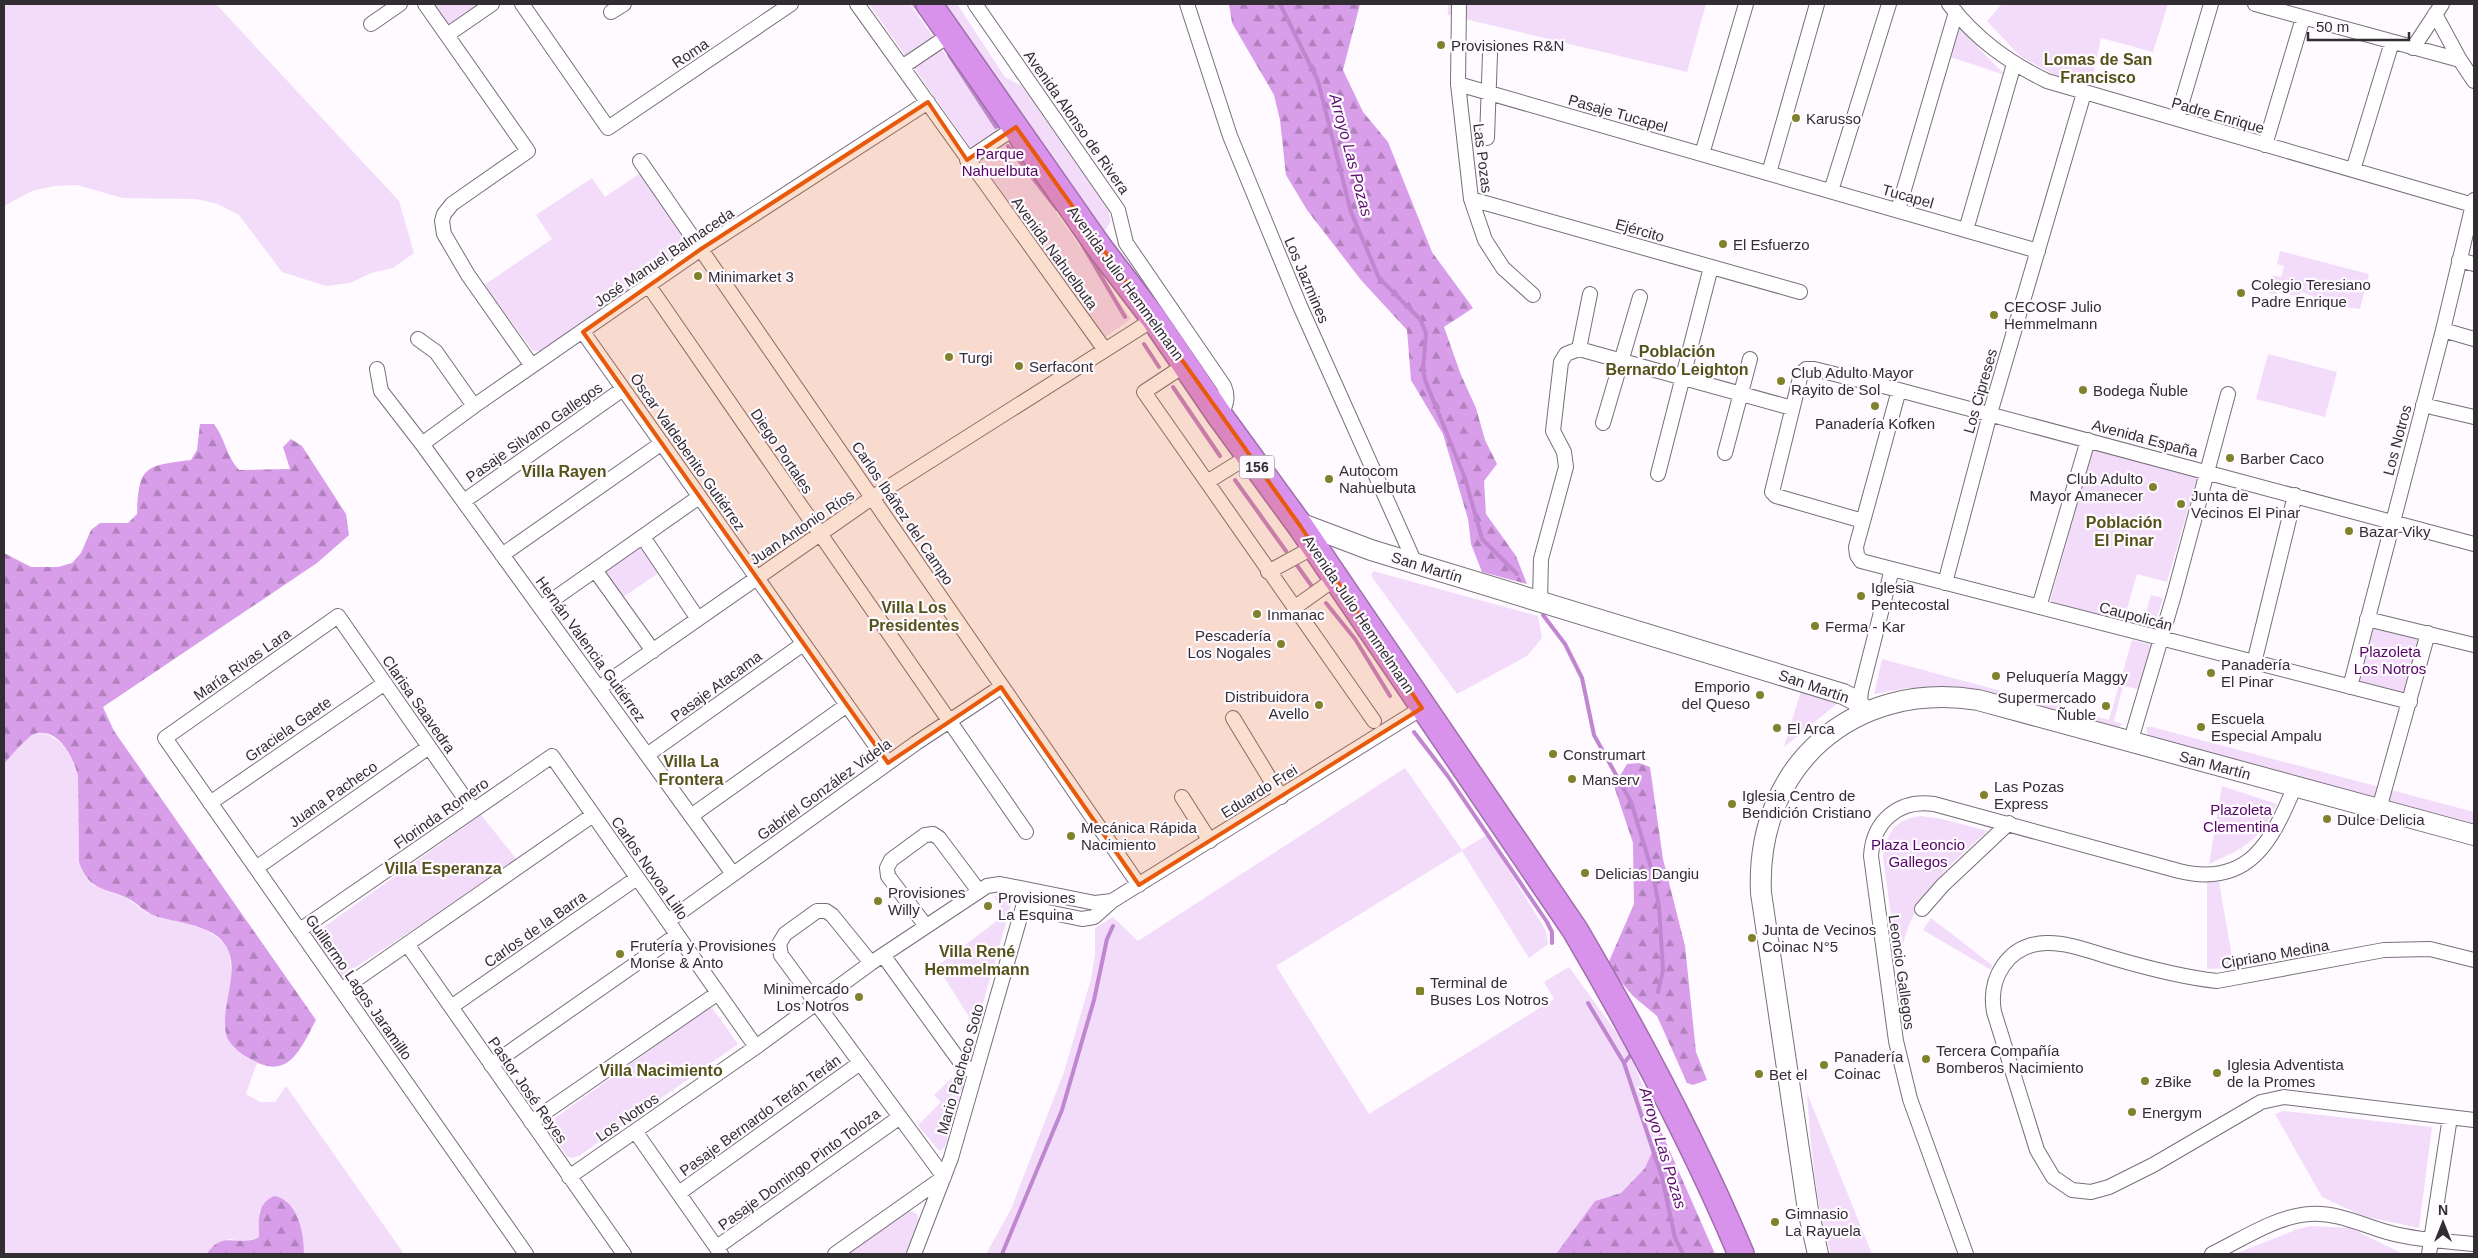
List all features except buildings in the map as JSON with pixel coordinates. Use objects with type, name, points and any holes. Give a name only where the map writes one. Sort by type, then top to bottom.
[{"type":"highway","name":"Avenida Julio Hemmelmann","points":[[929,4],[1099,247],[1154,318],[1220,416],[1336,578],[1422,708],[1575,930],[1606,982],[1661,1085],[1741,1254]]},
{"type":"street","points":[[371,24],[400,4]]},
{"type":"street","points":[[425,4],[528,151],[452,204],[444,214],[442,228],[468,275],[532,366]]},
{"type":"street","points":[[447,36],[492,4]]},
{"type":"street","name":"Roma","points":[[522,4],[608,128],[791,4]]},
{"type":"street","points":[[611,12],[624,4]]},
{"type":"street","name":"Avenida Nahuelbuta","points":[[857,4],[1105,350]]},
{"type":"street","name":"Avenida Alonso de Rivera","points":[[975,4],[1118,210],[1126,243],[1224,386],[1226,403],[1220,416]]},
{"type":"street","name":"Los Jazmines","points":[[1187,4],[1230,136],[1300,306],[1414,563]]},
{"type":"street","name":"Las Pozas","points":[[1459,4],[1458,84],[1471,199],[1486,240],[1503,268],[1533,296]]},
{"type":"street","points":[[1702,154],[1746,4]]},
{"type":"street","points":[[1769,173],[1817,4]]},
{"type":"street","points":[[1832,191],[1889,4]]},
{"type":"street","points":[[2178,119],[2210,4]]},
{"type":"street","points":[[2255,4],[2460,60]]},
{"type":"street","points":[[1898,210],[1953,8]]},
{"type":"street","name":"Padre Enrique","points":[[1953,8],[1983,41],[2014,64],[2047,81],[2265,145],[2474,203]]},
{"type":"street","points":[[2413,48],[2439,9]]},
{"type":"street","points":[[2439,9],[2460,60],[2474,81]]},
{"type":"street","points":[[2265,145],[2303,18]]},
{"type":"street","points":[[902,67],[951,34]]},
{"type":"street","points":[[2353,170],[2392,42]]},
{"type":"street","points":[[1487,138],[1490,54]]},
{"type":"street","points":[[1966,230],[2014,64]]},
{"type":"street","name":"Pasaje Tucapel","points":[[1458,84],[1769,173]]},
{"type":"street","name":"Los Cipreses","points":[[1945,583],[1990,414],[2084,93]]},
{"type":"street","name":"José Manuel Balmaceda","points":[[422,444],[701,249],[928,102]]},
{"type":"street","points":[[967,160],[1016,127]]},
{"type":"street","name":"Carlos Ibáñez del Campo","points":[[640,161],[1139,885]]},
{"type":"street","name":"Tucapel","points":[[1769,173],[2038,251]]},
{"type":"street","name":"Ejército","points":[[1471,199],[1800,292]]},
{"type":"street","name":"Los Notros","points":[[2350,687],[2474,203]]},
{"type":"street","points":[[2460,260],[2474,264]]},
{"type":"street","points":[[1658,474],[1711,267]]},
{"type":"street","name":"Diego Portales","points":[[649,286],[1026,832]]},
{"type":"street","points":[[1579,349],[1590,294]]},
{"type":"street","points":[[1603,423],[1640,297]]},
{"type":"street","name":"Juan Antonio Ríos","points":[[599,688],[873,497],[1154,318]]},
{"type":"street","points":[[2443,330],[2474,339]]},
{"type":"street","name":"Òscar Valdebenito Gutiérrez","points":[[583,332],[888,763]]},
{"type":"street","points":[[418,339],[436,352],[474,406]]},
{"type":"street","points":[[1540,601],[1541,560],[1566,467],[1564,452],[1553,431],[1561,362],[1566,354],[1579,349],[1792,408],[1771,489],[1772,494],[1863,521],[1899,390]]},
{"type":"street","points":[[1725,453],[1750,359]]},
{"type":"street","points":[[1185,365],[1144,392],[1268,572],[1374,721]]},
{"type":"street","name":"Hernán Valencia Gutiérrez","points":[[376,369],[381,391],[464,501],[733,874]]},
{"type":"street","name":"Avenida España","points":[[1792,408],[1801,374],[1806,370],[1812,369],[1990,414],[2474,544]]},
{"type":"street","name":"Pasaje Silvano Gallegos","points":[[464,501],[623,389]]},
{"type":"street","points":[[2130,743],[2162,640],[2228,394]]},
{"type":"street","points":[[2423,405],[2474,417]]},
{"type":"street","points":[[2039,608],[2088,440]]},
{"type":"street","points":[[502,554],[662,443]]},
{"type":"street","points":[[1207,482],[1249,456]]},
{"type":"street","points":[[2254,663],[2295,495]]},
{"type":"street","points":[[541,608],[700,497]]},
{"type":"street","name":"Caupolicán","points":[[1863,521],[1857,555],[1862,561],[2162,640],[2410,702]]},
{"type":"street","name":"San Martín","points":[[1307,537],[1305,525],[1371,550],[1843,694],[1855,700],[1865,712],[1911,698],[1959,697],[1978,700],[2130,743],[2473,832]]},
{"type":"street","points":[[643,537],[698,619]]},
{"type":"street","points":[[1268,572],[1307,537]]},
{"type":"street","points":[[1818,1254],[1808,1210],[1761,892],[1761,856],[1766,829],[1775,803],[1793,771],[1824,738],[1865,712],[1860,700],[1861,691],[1892,569]]},
{"type":"street","points":[[596,570],[653,651]]},
{"type":"street","points":[[1294,608],[1336,578]]},
{"type":"street","name":"Clarisa Saavedra","points":[[338,616],[473,810]]},
{"type":"street","name":"María Rivas Lara","points":[[165,738],[338,616]]},
{"type":"street","points":[[2367,619],[2474,645]]},
{"type":"street","points":[[2379,809],[2428,634]]},
{"type":"street","name":"Pasaje Atacama","points":[[648,755],[803,644]]},
{"type":"street","name":"Graciela Gaete","points":[[210,803],[385,683]]},
{"type":"street","name":"Gabriel González Videla","points":[[668,921],[888,763],[1001,687]]},
{"type":"street","points":[[691,816],[846,705]]},
{"type":"street","name":"Eduardo Frei","points":[[1112,901],[1422,708]]},
{"type":"street","points":[[1233,718],[1281,796]]},
{"type":"street","name":"Guillermo Lagos Jaramillo","points":[[165,738],[526,1254]]},
{"type":"street","name":"Juana Pacheco","points":[[256,868],[429,746]]},
{"type":"street","name":"Florinda Romero","points":[[300,930],[552,756]]},
{"type":"street","name":"Carlos Novoa Lillo","points":[[552,756],[756,1047]]},
{"type":"street","name":"Leoncio Gallegos","points":[[1966,1254],[1910,1099],[1896,1041],[1878,915],[1872,847],[1877,830],[1888,816],[1896,810],[1914,803],[1943,806],[2178,871],[2211,876],[2248,860],[2263,848],[2278,826],[2295,786]]},
{"type":"street","points":[[1182,796],[1210,841]]},
{"type":"street","points":[[341,990],[594,815]]},
{"type":"street","name":"Leoncio Gallegos","points":[[1922,909],[1943,885],[2009,824]]},
{"type":"street","points":[[926,926],[888,876],[887,868],[891,860],[925,835],[933,834],[939,838],[978,890]]},
{"type":"street","name":"Carlos de la Barra","points":[[450,1007],[638,878]]},
{"type":"street","name":"Los Notros","points":[[569,1177],[756,1047],[877,959],[978,890],[994,884],[1095,903],[1112,901]]},
{"type":"street","name":"Mario Pacheco Soto","points":[[914,1254],[944,1177],[1028,889]]},
{"type":"street","points":[[1023,907],[1082,920],[1094,916],[1112,901]]},
{"type":"street","points":[[835,1254],[944,1177],[781,955],[779,944],[785,934],[817,911],[826,911],[832,915],[877,959],[961,1063],[975,1074]]},
{"type":"street","points":[[491,1065],[678,935]]},
{"type":"street","name":"Cipriano Medina","points":[[2450,1117],[2284,1097],[2262,1102],[2153,1165],[2109,1187],[2091,1192],[2072,1190],[2053,1177],[2037,1150],[1993,1007],[1992,991],[2001,967],[2019,950],[2045,943],[2086,950],[2182,976],[2217,981],[2384,950],[2430,949],[2474,960]]},
{"type":"street","name":"Pastor José Reyes","points":[[406,944],[624,1254]]},
{"type":"street","points":[[531,1122],[718,993]]},
{"type":"street","name":"Pasaje Bernardo Terán Terán","points":[[678,1193],[860,1063]]},
{"type":"street","name":"Pasaje Domingo Pinto Toloza","points":[[719,1251],[900,1117]]},
{"type":"street","points":[[2428,1254],[2450,1117],[2474,1120]]},
{"type":"street","points":[[635,1131],[719,1251]]},
{"type":"street","points":[[2212,1254],[2272,1225],[2296,1216],[2310,1214],[2340,1217],[2387,1232],[2474,1244]]},
{"type":"highlighted area","points":[[928,102],[967,160],[1016,127],[1301,527],[1422,708],[1139,885],[1001,687],[888,763],[583,332],[701,249]]},
{"type":"green space","points":[[4,4],[216,4],[399,201],[414,253],[393,268],[371,273],[350,283],[326,286],[282,272],[239,215],[218,204],[196,199],[123,198],[77,185],[54,186],[32,191],[4,206]]},
{"type":"green space","points":[[431,4],[486,4],[448,29]]},
{"type":"green space","name":"Parque Nahuelbuta","points":[[869,4],[910,4],[1131,319],[1104,338]]},
{"type":"green space","points":[[943,4],[957,4],[1005,77],[1022,86],[1108,209],[1111,221],[1105,231]]},
{"type":"green space","points":[[1229,4],[1360,4],[1343,70],[1363,112],[1388,142],[1432,252],[1473,308],[1444,327],[1461,375],[1476,408],[1485,440],[1497,464],[1484,481],[1486,514],[1516,556],[1527,584],[1482,572],[1471,544],[1468,519],[1443,434],[1411,380],[1407,330],[1361,280],[1307,210],[1286,175],[1280,120],[1274,95],[1232,23]]},
{"type":"green space","points":[[1448,4],[1706,4],[1687,72],[1448,15]]},
{"type":"green space","points":[[2002,4],[2168,4],[2153,52],[2101,38],[2091,84],[2053,74],[2020,56],[1987,21]]},
{"type":"green space","points":[[1958,27],[2005,75],[1950,57]]},
{"type":"green space","points":[[642,172],[688,241],[687,249],[542,351],[533,351],[484,285],[552,239],[536,215],[592,178],[605,197]]},
{"type":"green space","points":[[2280,251],[2369,274],[2360,309],[2336,306],[2337,302],[2325,299],[2323,303],[2312,300],[2313,296],[2301,292],[2300,297],[2287,294],[2288,290],[2278,287],[2276,295],[2269,293],[2273,275],[2281,277],[2284,266],[2277,264]]},
{"type":"green space","points":[[2268,354],[2337,372],[2325,417],[2256,399]]},
{"type":"green space","points":[[200,424],[214,424],[231,459],[239,470],[290,469],[283,447],[291,439],[302,446],[346,514],[349,535],[317,563],[103,707],[114,731],[316,1020],[299,1050],[285,1064],[276,1067],[265,1065],[249,1058],[234,1047],[227,1037],[225,1025],[232,971],[231,958],[226,946],[217,936],[203,928],[152,915],[131,900],[100,888],[88,879],[83,872],[79,862],[78,776],[73,761],[64,745],[50,735],[43,733],[34,734],[4,764],[4,553],[31,567],[58,567],[72,563],[81,553],[91,530],[100,523],[128,523],[137,514],[140,486],[147,471],[163,464],[191,460],[197,450]]},
{"type":"green space","points":[[2093,449],[2197,478],[2167,582],[2137,574],[2122,626],[2049,605]]},
{"type":"green space","points":[[641,546],[660,572],[622,598],[604,571]]},
{"type":"green space","points":[[1373,571],[1538,616],[1542,638],[1527,656],[1457,694],[1371,576]]},
{"type":"green space","points":[[2151,595],[2163,598],[2153,630],[2142,626]]},
{"type":"green space","name":"Plazoleta Los Notros","points":[[2372,627],[2423,640],[2406,693],[2357,680]]},
{"type":"green space","points":[[2132,640],[2152,645],[2138,689],[2123,686],[2114,721],[2122,724],[2115,732],[1944,689],[1909,688],[1874,694],[1882,659],[2109,720]]},
{"type":"green space","points":[[1801,691],[1838,703],[1784,747]]},
{"type":"green space","points":[[2146,727],[2152,727],[2474,812],[2474,824],[2148,737]]},
{"type":"green space","points":[[44,733],[62,744],[70,755],[76,769],[78,776],[79,862],[93,885],[128,899],[147,913],[204,928],[223,942],[229,952],[232,976],[225,1027],[246,1057],[257,1063],[246,1094],[260,1102],[275,1102],[286,1086],[404,1254],[304,1254],[298,1219],[286,1200],[259,1211],[259,1237],[247,1241],[228,1239],[207,1254],[4,1254],[4,764],[11,754],[32,734]]},
{"type":"green space","points":[[1639,763],[1650,767],[1663,859],[1685,946],[1696,1052],[1707,1080],[1693,1085],[1687,1083],[1657,1016],[1633,996],[1607,966],[1634,904],[1633,843],[1614,786],[1627,764]]},
{"type":"green space","points":[[1405,768],[1462,850],[1487,835],[1546,931],[1548,944],[1529,958],[1462,851],[1276,966],[1369,1114],[1554,999],[1544,982],[1569,967],[1627,1047],[1661,1131],[1645,1168],[1621,1193],[1595,1201],[1556,1254],[986,1254],[1011,1209],[1064,1072],[1091,979],[1095,955],[1095,928],[1113,917],[1138,941]]},
{"type":"green space","name":"Plazoleta Clementina","points":[[2222,786],[2277,804],[2258,835],[2232,853],[2209,864]]},
{"type":"green space","points":[[481,815],[518,861],[339,978],[310,937]]},
{"type":"green space","name":"Plaza Leoncio Gallegos","points":[[1921,816],[1942,819],[1988,831],[1947,869],[1929,890],[1909,926],[1898,965],[1883,857],[1887,840],[1894,828],[1904,820]]},
{"type":"green space","points":[[2207,882],[2219,882],[2234,968],[2207,969]]},
{"type":"green space","points":[[994,896],[1011,899],[1011,905],[976,1028],[937,966],[998,920],[1003,910]]},
{"type":"green space","points":[[1931,918],[1992,965],[1991,970],[1923,930]]},
{"type":"green space","points":[[711,1006],[738,1044],[579,1156],[572,1158],[567,1156],[549,1130],[551,1121]]},
{"type":"green space","points":[[956,1074],[964,1083],[945,1147],[939,1151],[918,1125],[941,1102],[934,1095]]},
{"type":"green space","points":[[1807,1093],[1872,1254],[1831,1254],[1817,1195]]},
{"type":"green space","points":[[2283,1111],[2432,1127],[2419,1228],[2363,1216],[2322,1197],[2275,1114]]},
{"type":"green space","points":[[1661,1131],[1715,1254],[1556,1254],[1595,1201],[1621,1193],[1645,1168]]},
{"type":"green space","points":[[274,1196],[289,1204],[294,1211],[301,1227],[304,1254],[207,1254],[219,1242],[245,1241],[259,1237],[261,1208],[268,1199]]},
{"type":"green space","points":[[912,1211],[917,1214],[919,1220],[905,1254],[847,1254],[906,1212]]},
{"type":"green space","points":[[2311,1226],[2350,1228],[2403,1254],[2235,1254],[2298,1229]]},
{"type":"waterway","points":[[914,4],[920,12]]},
{"type":"waterway","name":"Arroyo Las Pozas","points":[[1280,4],[1318,81],[1351,212],[1379,278],[1420,319],[1426,333],[1423,370],[1425,380],[1465,478],[1482,539],[1517,574]]},
{"type":"waterway","points":[[949,55],[996,127]]},
{"type":"waterway","points":[[1008,146],[1057,209]]},
{"type":"waterway","points":[[1079,239],[1125,317]]},
{"type":"waterway","points":[[1144,344],[1159,367]]},
{"type":"waterway","points":[[1173,387],[1220,456]]},
{"type":"waterway","points":[[1235,480],[1286,551]]},
{"type":"waterway","points":[[1296,564],[1311,585]]},
{"type":"waterway","points":[[1326,603],[1355,639],[1390,696]]},
{"type":"waterway","name":"Arroyo Las Pozas","points":[[1543,615],[1565,644],[1582,678],[1594,735],[1631,802],[1653,874],[1659,907],[1663,970],[1658,992]]},
{"type":"waterway","points":[[1414,732],[1447,775],[1547,922],[1552,932],[1552,943]]},
{"type":"waterway","points":[[1002,1254],[1062,1110],[1094,1000],[1107,939],[1113,926]]},
{"type":"waterway","points":[[1588,1003],[1624,1063]]},
{"type":"waterway","name":"Arroyo Las Pozas","points":[[1633,1052],[1624,1063],[1662,1177],[1675,1238],[1683,1254]]},
{"type":"place","name":"Provisiones R&N","points":[[1441,45]]},
{"type":"place","name":"Karusso","points":[[1796,118]]},
{"type":"place","name":"El Esfuerzo","points":[[1723,244]]},
{"type":"place","name":"Minimarket 3","points":[[698,276]]},
{"type":"place","name":"Colegio Teresiano Padre Enrique","points":[[2241,293]]},
{"type":"place","name":"CECOSF Julio Hemmelmann","points":[[1994,315]]},
{"type":"place","name":"Turgi","points":[[949,357]]},
{"type":"place","name":"Serfacont","points":[[1019,366]]},
{"type":"place","name":"Club Adulto Mayor Rayito de Sol","points":[[1781,381]]},
{"type":"place","name":"Bodega Ñuble","points":[[2083,390]]},
{"type":"place","name":"Panadería Kofken","points":[[1875,406]]},
{"type":"place","name":"Barber Caco","points":[[2230,458]]},
{"type":"place","name":"Autocom Nahuelbuta","points":[[1329,479]]},
{"type":"place","name":"Club Adulto Mayor Amanecer","points":[[2153,487]]},
{"type":"place","name":"Junta de Vecinos El Pinar","points":[[2181,504]]},
{"type":"place","name":"Bazar Viky","points":[[2349,531]]},
{"type":"place","name":"Iglesia Pentecostal","points":[[1861,596]]},
{"type":"place","name":"Inmanac","points":[[1257,614]]},
{"type":"place","name":"Ferma - Kar","points":[[1815,626]]},
{"type":"place","name":"Pescadería Los Nogales","points":[[1281,644]]},
{"type":"place","name":"Panadería El Pinar","points":[[2211,673]]},
{"type":"place","name":"Peluquería Maggy","points":[[1996,676]]},
{"type":"place","name":"Emporio del Queso","points":[[1760,695]]},
{"type":"place","name":"Distribuidora Avello","points":[[1319,705]]},
{"type":"place","name":"Supermercado Ñuble","points":[[2106,706]]},
{"type":"place","name":"Escuela Especial Ampalu","points":[[2201,727]]},
{"type":"place","name":"El Arca","points":[[1777,728]]},
{"type":"place","name":"Construmart","points":[[1553,754]]},
{"type":"place","name":"Manserv","points":[[1572,779]]},
{"type":"place","name":"Las Pozas Express","points":[[1984,795]]},
{"type":"place","name":"Iglesia Centro de Bendición Cristiano","points":[[1732,804]]},
{"type":"place","name":"Dulce Delicia","points":[[2327,819]]},
{"type":"place","name":"Mecánica Rápida Nacimiento","points":[[1071,836]]},
{"type":"place","name":"Delicias Dangiu","points":[[1585,873]]},
{"type":"place","name":"Provisiones Willy","points":[[878,901]]},
{"type":"place","name":"Provisiones La Esquina","points":[[988,906]]},
{"type":"place","name":"Junta de Vecinos Coinac N°5","points":[[1752,938]]},
{"type":"place","name":"Frutería y Provisiones Monse & Anto","points":[[620,954]]},
{"type":"place","name":"Terminal de Buses Los Notros","points":[[1420,991]]},
{"type":"place","name":"Minimercado Los Notros","points":[[859,997]]},
{"type":"place","name":"Tercera Compañía Bomberos Nacimiento","points":[[1926,1059]]},
{"type":"place","name":"Panadería Coinac","points":[[1824,1065]]},
{"type":"place","name":"Iglesia Adventista de la Promes","points":[[2217,1073]]},
{"type":"place","name":"Bet el","points":[[1759,1074]]},
{"type":"place","name":"zBike","points":[[2145,1081]]},
{"type":"place","name":"Energym","points":[[2132,1112]]},
{"type":"place","name":"Gimnasio La Rayuela","points":[[1775,1222]]},
{"type":"district","name":"Lomas de San Francisco","points":[[2098,68]]},
{"type":"district","name":"Población Bernardo Leighton","points":[[1677,360]]},
{"type":"district","name":"Villa Rayen","points":[[564,471]]},
{"type":"district","name":"Población El Pinar","points":[[2124,531]]},
{"type":"district","name":"Villa Los Presidentes","points":[[914,616]]},
{"type":"district","name":"Villa La Frontera","points":[[691,770]]},
{"type":"district","name":"Villa Esperanza","points":[[443,868]]},
{"type":"district","name":"Villa René Hemmelmann","points":[[977,960]]},
{"type":"district","name":"Villa Nacimiento","points":[[661,1070]]}]
